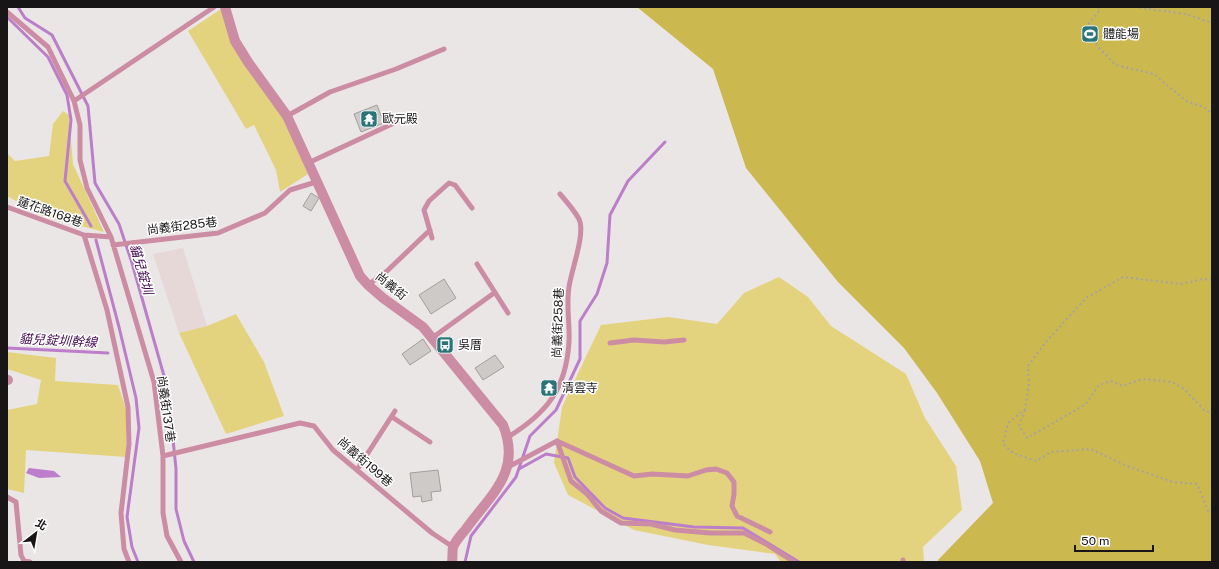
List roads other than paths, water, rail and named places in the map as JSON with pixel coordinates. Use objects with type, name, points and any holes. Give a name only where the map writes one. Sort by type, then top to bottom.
[{"type":"street","name":"尚義街","points":[[225,7],[235,41],[248,62],[287,116],[360,276],[383,298],[423,326],[504,425],[508,437],[511,465],[504,479],[482,506],[453,547]]},
{"type":"street","points":[[453,547],[453,562]]},
{"type":"lane","points":[[74,101],[214,7]]},
{"type":"lane","name":"尚義街137巷","points":[[7,12],[48,46],[74,101],[80,124],[80,160],[87,188],[111,237],[154,382],[163,456],[163,512],[167,536],[181,562]]},
{"type":"lane","points":[[287,116],[330,92],[396,69],[444,49]]},
{"type":"lane","points":[[308,162],[407,116]]},
{"type":"lane","name":"尚義街285巷","points":[[113,245],[218,233],[265,213],[290,190],[316,182]]},
{"type":"lane","points":[[432,238],[424,210],[429,201],[449,183],[455,185],[472,208]]},
{"type":"lane","name":"尚義街258巷","points":[[508,437],[530,424],[544,410],[558,390],[566,368],[569,342],[568,288],[577,249],[580,220],[560,194]]},
{"type":"lane","name":"蓮花路168巷","points":[[7,207],[84,235],[111,237]]},
{"type":"lane","points":[[368,285],[387,271],[430,230]]},
{"type":"lane","points":[[84,235],[107,310],[128,407],[130,444],[121,513],[124,549],[129,562]]},
{"type":"lane","points":[[477,264],[508,313]]},
{"type":"lane","points":[[432,338],[494,293]]},
{"type":"lane","points":[[610,343],[634,340],[664,342],[684,340]]},
{"type":"lane","points":[[356,470],[395,411]]},
{"type":"lane","points":[[392,417],[430,442]]},
{"type":"lane","name":"尚義街199巷","points":[[163,456],[300,423],[314,426],[333,450],[432,532],[453,547]]},
{"type":"lane","points":[[511,465],[557,441]]},
{"type":"lane","points":[[557,441],[634,476],[652,474],[688,476],[706,470],[716,469],[727,473],[734,482],[732,506],[737,516],[770,532]]},
{"type":"lane","points":[[557,441],[571,481],[587,494],[601,511],[621,523],[651,524],[674,530],[710,533],[744,533],[766,544],[794,562]]},
{"type":"lane","points":[[7,497],[16,502],[20,555],[24,561],[30,562]]},
{"type":"waterway","name":"貓兒錠圳","points":[[18,7],[25,18],[52,35],[88,106],[95,183],[119,224],[132,263],[168,390],[176,469],[176,509],[184,541],[194,562]]},
{"type":"waterway","points":[[7,17],[48,57],[67,95],[71,120],[65,181],[91,226]]},
{"type":"waterway","points":[[465,562],[471,536],[516,477],[530,436],[556,410],[580,359],[580,321],[597,294],[607,263],[610,215],[628,181],[665,142]]},
{"type":"waterway","points":[[96,240],[136,398],[139,428],[127,517],[132,547],[138,562]]},
{"type":"waterway","name":"貓兒錠圳幹線","points":[[7,348],[108,353]]},
{"type":"waterway","points":[[519,469],[546,454],[568,458],[575,477],[605,508],[623,518],[694,527],[743,528],[799,562]]},
{"type":"place","name":"體能場","points":[[1090,34]]},
{"type":"place","name":"歐元殿","points":[[369,119]]},
{"type":"place","name":"吳厝","points":[[445,345]]},
{"type":"place","name":"清雲寺","points":[[549,388]]}]
